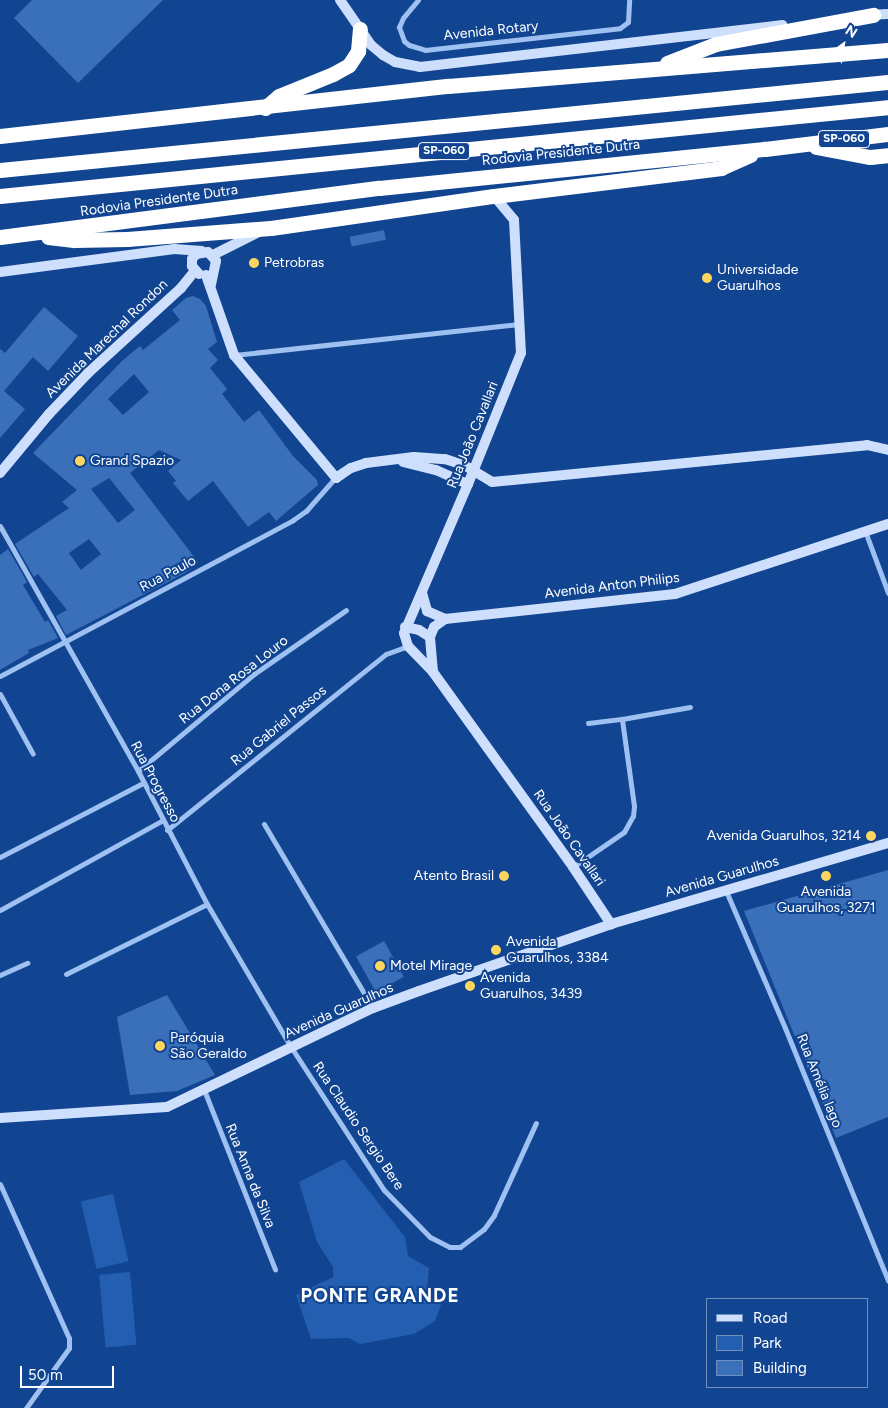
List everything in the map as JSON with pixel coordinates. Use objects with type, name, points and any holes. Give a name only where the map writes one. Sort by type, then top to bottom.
[{"type":"highway","points":[[652,69],[716,44],[880,14]]},
{"type":"highway","points":[[265,108],[278,96],[333,74],[349,65],[358,51],[360,29]]},
{"type":"highway","points":[[0,136],[265,108],[448,86],[888,50]]},
{"type":"highway","name":"SP-060","points":[[0,170],[888,82]]},
{"type":"highway","name":"Rodovia Presidente Dutra","points":[[0,196],[888,107]]},
{"type":"highway","name":"Rodovia Presidente Dutra","points":[[0,237],[379,188],[765,149],[888,134]]},
{"type":"highway","points":[[800,144],[870,157],[888,155]]},
{"type":"highway","points":[[26,234],[74,240],[127,240],[271,228],[494,196],[721,168],[765,149]]},
{"type":"street","points":[[340,0],[360,29],[382,55],[395,62],[420,67],[880,14]]},
{"type":"street","name":"Avenida Rotary","points":[[418,0],[403,18],[399,27],[404,41],[409,45],[426,50],[620,28],[628,22],[629,0]]},
{"type":"street","name":"Rua João Cavallari","points":[[405,627],[422,593],[520,357],[514,220],[494,196]]},
{"type":"street","points":[[0,272],[174,248],[202,251],[213,255],[246,237],[271,228]]},
{"type":"street","points":[[174,248],[192,259],[195,271],[210,277]]},
{"type":"street","points":[[192,259],[202,251]]},
{"type":"street","points":[[213,255],[216,267],[210,277],[234,355],[336,478],[352,468],[366,464],[414,458],[445,459],[473,471],[492,482],[867,446],[888,450]]},
{"type":"street","name":"Avenida Marechal Rondon","points":[[0,473],[49,414],[88,372],[181,288],[195,271]]},
{"type":"street","points":[[234,355],[520,324]]},
{"type":"street","points":[[396,461],[436,470],[468,484]]},
{"type":"street","name":"Rua Paulo","points":[[0,676],[293,520],[306,511],[336,478]]},
{"type":"street","name":"Avenida Anton Philips","points":[[445,619],[674,594],[888,524]]},
{"type":"street","name":"Rua Progresso","points":[[0,526],[138,771],[207,904],[291,1047]]},
{"type":"street","points":[[865,531],[888,593]]},
{"type":"street","points":[[422,593],[427,611],[445,619]]},
{"type":"street","name":"Rua Dona Rosa Louro","points":[[138,771],[254,674],[346,610]]},
{"type":"street","points":[[433,672],[430,637],[434,627],[445,619]]},
{"type":"street","points":[[408,646],[404,633],[405,627],[419,630],[430,637]]},
{"type":"street","name":"Rua João Cavallari","points":[[408,646],[433,672],[573,867],[611,924]]},
{"type":"street","name":"Rua Gabriel Passos","points":[[167,830],[386,654],[408,646]]},
{"type":"street","points":[[0,694],[32,754]]},
{"type":"street","points":[[588,723],[690,707]]},
{"type":"street","points":[[573,867],[624,832],[633,816],[634,806],[622,719]]},
{"type":"street","points":[[0,857],[143,782]]},
{"type":"street","points":[[0,910],[163,820]]},
{"type":"street","points":[[264,824],[373,1008]]},
{"type":"street","name":"Avenida Guarulhos","points":[[0,1118],[167,1107],[373,1008],[611,924],[888,843]]},
{"type":"street","name":"Rua Amélia lago","points":[[725,890],[785,1028],[888,1282]]},
{"type":"street","points":[[66,974],[207,904]]},
{"type":"street","points":[[0,975],[27,963]]},
{"type":"street","name":"Rua Claudio Sergio Bere","points":[[291,1047],[384,1190],[430,1237],[450,1246],[460,1247],[471,1240],[494,1215],[536,1123]]},
{"type":"street","name":"Rua Anna da Silva","points":[[204,1090],[275,1269]]},
{"type":"street","points":[[0,1184],[69,1338],[69,1348],[26,1408]]},
{"type":"green space","points":[[344,1159],[405,1237],[408,1256],[429,1268],[427,1289],[441,1305],[435,1321],[414,1334],[360,1344],[349,1338],[311,1339],[296,1295],[333,1277],[333,1267],[317,1242],[299,1182]]},
{"type":"green space","points":[[113,1194],[129,1261],[96,1269],[81,1201]]},
{"type":"green space","points":[[130,1272],[136,1345],[105,1347],[99,1275]]},
{"type":"building","points":[[32,0],[163,0],[78,83],[14,18]]},
{"type":"building","points":[[384,230],[386,240],[352,246],[350,237]]},
{"type":"building","points":[[193,296],[200,299],[206,306],[217,342],[208,349],[218,360],[210,368],[227,389],[222,394],[244,422],[259,410],[293,456],[317,480],[318,485],[276,521],[269,512],[248,527],[213,481],[188,501],[173,483],[176,481],[168,471],[181,460],[159,450],[130,473],[198,562],[185,573],[66,635],[56,616],[67,610],[38,574],[34,577],[15,544],[69,508],[62,502],[77,490],[33,453],[123,360],[140,346],[143,350],[180,320],[172,310],[186,298]],"holes":[[[134,374],[149,392],[123,415],[108,399]],[[109,478],[135,510],[118,523],[91,489]],[[89,539],[101,554],[81,570],[69,553]]]},
{"type":"building","points":[[44,307],[78,336],[48,371],[33,357],[4,391],[25,409],[0,438],[0,349],[5,353]]},
{"type":"building","points":[[8,549],[27,582],[23,585],[45,622],[48,620],[58,638],[28,650],[29,653],[0,670],[0,555]]},
{"type":"building","points":[[888,870],[888,1117],[836,1138],[744,911]]},
{"type":"building","name":"Motel Mirage","points":[[384,941],[404,977],[376,992],[356,957]]},
{"type":"building","name":"Paróquia São Geraldo","points":[[167,995],[215,1075],[177,1091],[130,1095],[117,1017]]},
{"type":"place","name":"Petrobras","points":[[254,263]]},
{"type":"place","name":"Universidade Guarulhos","points":[[707,278]]},
{"type":"place","name":"Grand Spazio","points":[[80,461]]},
{"type":"place","name":"Avenida Guarulhos, 3214","points":[[871,836]]},
{"type":"place","name":"Atento Brasil","points":[[504,876]]},
{"type":"place","name":"Avenida Guarulhos, 3271","points":[[826,876]]},
{"type":"place","name":"Avenida Guarulhos, 3384","points":[[496,950]]},
{"type":"place","name":"Motel Mirage","points":[[380,966]]},
{"type":"place","name":"Avenida Guarulhos, 3439","points":[[470,986]]},
{"type":"place","name":"Paróquia São Geraldo","points":[[160,1046]]},
{"type":"district","name":"PONTE GRANDE","points":[[380,1296]]}]
